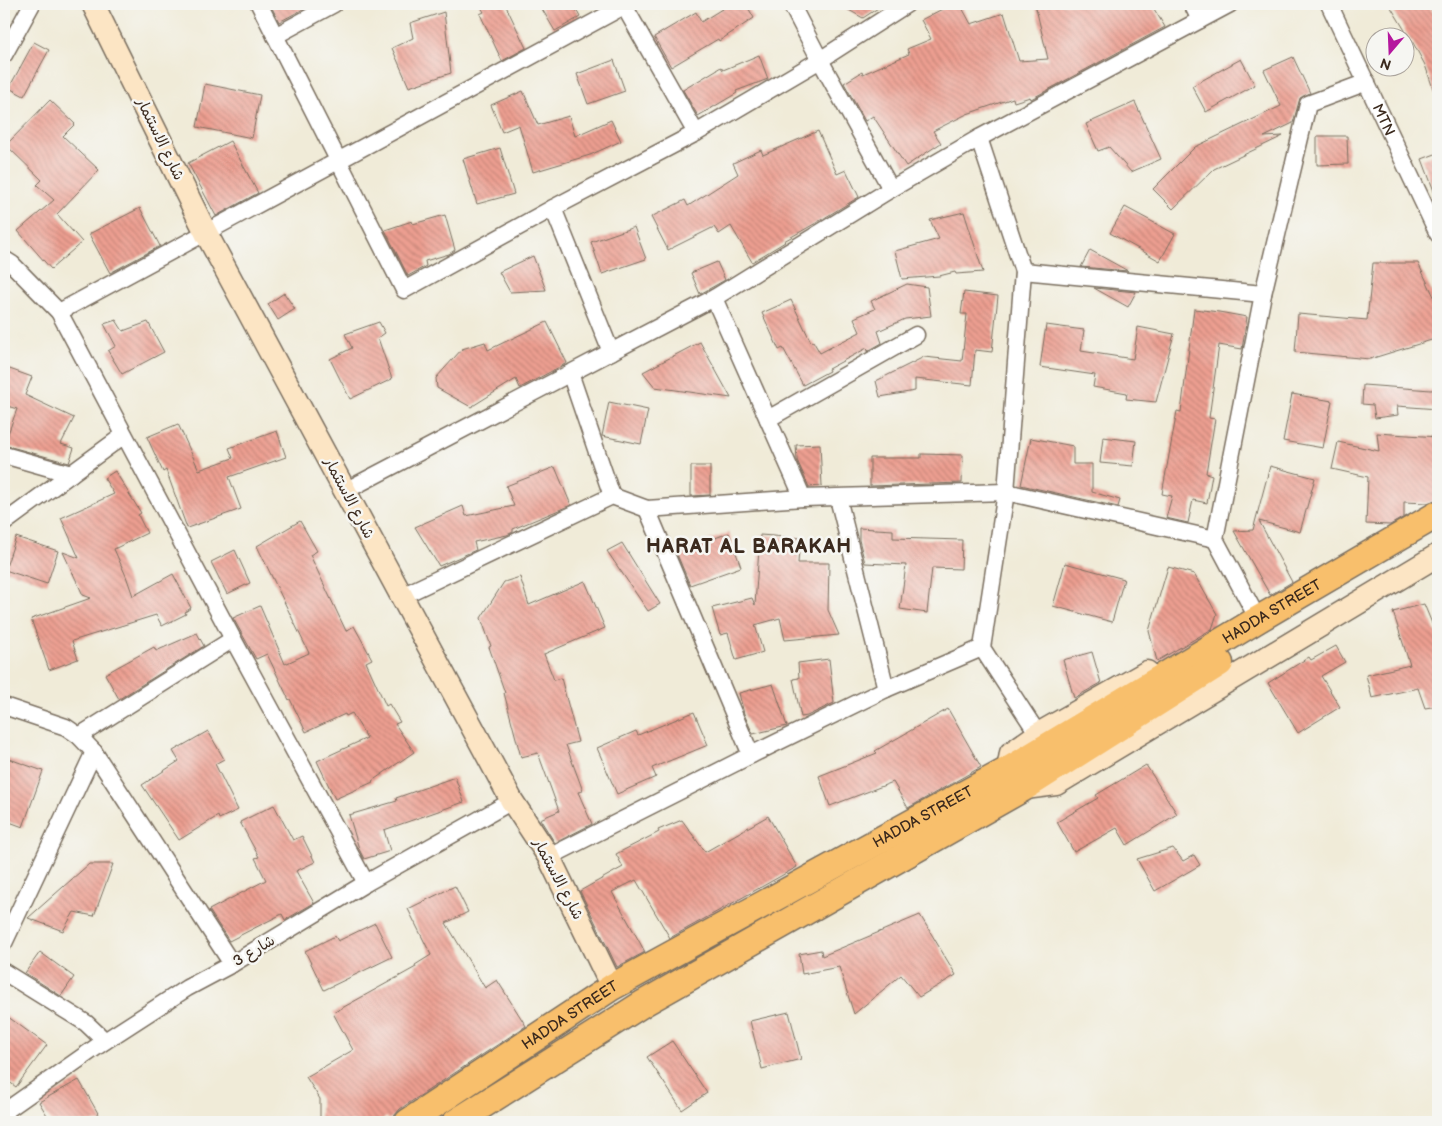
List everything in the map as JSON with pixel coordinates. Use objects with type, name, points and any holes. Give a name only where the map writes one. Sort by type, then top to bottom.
[{"type":"main road","name":"HADDA STREET","points":[[408,1122],[612,987],[1015,779],[1266,615],[1438,514]]},
{"type":"main road","name":"HADDA STREET","points":[[456,1122],[644,1003],[1015,779],[1267,633],[1438,529]]},
{"type":"street","points":[[4,54],[32,4]]},
{"type":"street","name":"شارع الاستثمار","points":[[93,4],[206,232],[512,801],[549,857],[612,987]]},
{"type":"street","points":[[259,4],[404,290],[553,208],[696,133],[820,60],[907,4]]},
{"type":"street","points":[[275,36],[334,4]]},
{"type":"street","points":[[791,4],[891,189]]},
{"type":"street","points":[[1192,4],[1200,20]]},
{"type":"street","points":[[345,491],[714,298],[891,189],[979,138],[1230,4]]},
{"type":"street","name":"MTN","points":[[1329,4],[1438,234]]},
{"type":"street","points":[[58,312],[624,5],[696,133]]},
{"type":"street","points":[[1253,610],[1215,538],[1263,294],[1308,104],[1367,82]]},
{"type":"street","points":[[979,138],[1023,271],[1006,492],[982,648],[1038,734]]},
{"type":"street","points":[[553,208],[611,352]]},
{"type":"street","points":[[4,259],[12,264],[58,312],[366,883]]},
{"type":"street","points":[[1023,271],[1263,294]]},
{"type":"street","points":[[714,298],[803,498]]},
{"type":"street","points":[[768,419],[916,336]]},
{"type":"street","points":[[570,373],[612,496]]},
{"type":"street","points":[[4,523],[124,436]]},
{"type":"street","points":[[4,455],[71,474]]},
{"type":"street","points":[[402,596],[612,496],[647,509],[803,498],[1006,492],[1215,538]]},
{"type":"street","points":[[838,498],[886,689]]},
{"type":"street","points":[[1438,505],[1038,734],[1011,753],[1015,779],[1056,784],[1438,555]]},
{"type":"street","points":[[647,509],[751,755]]},
{"type":"street","points":[[79,736],[233,639]]},
{"type":"street","points":[[549,857],[886,689],[982,648]]},
{"type":"street","points":[[4,706],[66,727],[79,736],[94,752],[232,964]]},
{"type":"street","points":[[4,943],[94,752]]},
{"type":"street","name":"شارع 3","points":[[4,1112],[105,1041],[187,988],[232,964],[366,883],[512,801]]},
{"type":"street","points":[[4,972],[86,1023],[105,1041]]},
{"type":"building","points":[[270,4],[313,4],[279,22]]},
{"type":"building","points":[[479,4],[505,4],[526,48],[502,61],[480,14],[484,12]]},
{"type":"building","points":[[539,4],[573,4],[580,17],[555,31]]},
{"type":"building","points":[[730,4],[746,4],[754,18],[719,41],[718,39],[671,67],[654,37],[696,12],[701,22]]},
{"type":"building","points":[[838,4],[884,4],[863,18]]},
{"type":"building","points":[[952,4],[960,4],[971,24],[1004,13],[1019,61],[1048,59],[1035,4],[1151,4],[1165,27],[1031,99],[1030,97],[1014,102],[1013,98],[967,114],[933,131],[941,143],[906,166],[873,116],[865,121],[844,83],[862,72],[863,74],[909,54],[907,49],[931,39],[921,20]]},
{"type":"building","points":[[1389,4],[1428,4],[1438,20],[1438,96],[1436,97],[1425,65],[1414,45],[1414,28],[1404,28]]},
{"type":"building","points":[[444,12],[451,73],[409,87],[392,48],[413,38],[410,23]]},
{"type":"building","points":[[34,42],[49,50],[24,96],[9,88]]},
{"type":"building","points":[[759,55],[768,79],[736,91],[737,93],[698,116],[683,90],[721,67],[723,70]]},
{"type":"building","points":[[1293,57],[1310,93],[1300,98],[1293,123],[1264,137],[1283,136],[1214,169],[1173,209],[1153,189],[1195,147],[1281,106],[1264,70]]},
{"type":"building","points":[[1241,59],[1255,85],[1206,112],[1192,86]]},
{"type":"building","points":[[614,60],[625,91],[588,104],[577,74]]},
{"type":"building","points":[[205,84],[260,95],[252,138],[197,127]]},
{"type":"building","points":[[523,91],[538,125],[569,116],[575,136],[611,120],[621,141],[590,155],[533,172],[519,125],[502,132],[491,105]]},
{"type":"building","points":[[50,100],[75,124],[63,136],[99,170],[57,214],[82,242],[51,269],[18,231],[54,200],[37,185],[42,180],[6,145]]},
{"type":"building","points":[[1135,102],[1161,159],[1131,172],[1109,147],[1098,151],[1086,124]]},
{"type":"building","points":[[818,131],[837,174],[846,170],[859,197],[752,262],[731,226],[719,234],[714,227],[668,250],[651,217],[685,200],[688,206],[738,174],[733,163],[761,150],[763,155]]},
{"type":"building","points":[[1317,136],[1347,136],[1348,164],[1317,165]]},
{"type":"building","points":[[230,141],[258,193],[216,216],[188,163]]},
{"type":"building","points":[[500,148],[514,194],[477,204],[463,159]]},
{"type":"building","points":[[1438,153],[1438,198],[1437,199],[1422,159]]},
{"type":"building","points":[[1125,207],[1175,234],[1160,261],[1110,233]]},
{"type":"building","points":[[140,208],[160,246],[110,273],[89,234]]},
{"type":"building","points":[[964,212],[983,272],[956,274],[955,272],[939,276],[902,279],[895,251],[939,239],[930,220]]},
{"type":"building","points":[[445,215],[455,250],[449,254],[425,261],[426,266],[408,276],[385,230],[412,221],[413,224]]},
{"type":"building","points":[[634,227],[646,259],[602,274],[591,242]]},
{"type":"building","points":[[1090,250],[1128,271],[1081,267]]},
{"type":"building","points":[[533,256],[546,290],[510,292],[499,272]]},
{"type":"building","points":[[717,262],[725,280],[700,294],[691,273]]},
{"type":"building","points":[[1373,263],[1418,263],[1438,305],[1438,338],[1370,359],[1295,352],[1298,314],[1367,320]]},
{"type":"building","points":[[907,284],[927,287],[931,316],[905,319],[878,331],[882,343],[868,351],[867,348],[803,385],[783,348],[779,350],[762,313],[791,300],[811,342],[813,341],[820,353],[860,332],[854,318],[875,309],[871,301]]},
{"type":"building","points":[[1094,288],[1136,292],[1128,307]]},
{"type":"building","points":[[964,292],[998,296],[992,352],[975,350],[972,385],[915,379],[915,391],[880,397],[876,381],[924,357],[962,361],[967,314],[961,314]]},
{"type":"building","points":[[284,293],[295,309],[278,320],[268,304]]},
{"type":"building","points":[[1194,309],[1247,317],[1242,349],[1219,345],[1209,418],[1215,419],[1206,473],[1212,475],[1207,503],[1193,500],[1188,523],[1166,518],[1172,496],[1162,494],[1177,411],[1181,412]]},
{"type":"building","points":[[116,320],[123,331],[148,322],[164,352],[122,374],[108,351],[116,346],[104,324]]},
{"type":"building","points":[[379,322],[385,333],[378,338],[392,379],[350,399],[330,359],[352,348],[345,334]]},
{"type":"building","points":[[547,322],[567,363],[520,388],[516,379],[471,407],[437,388],[436,378],[462,349],[485,342],[488,350]]},
{"type":"building","points":[[1046,325],[1084,330],[1081,351],[1133,359],[1138,327],[1174,334],[1156,402],[1126,399],[1127,393],[1093,387],[1095,375],[1040,367]]},
{"type":"building","points":[[700,342],[731,398],[655,387],[643,372]]},
{"type":"building","points":[[4,367],[32,377],[25,395],[74,418],[61,444],[74,448],[69,463],[4,445],[17,409],[4,405]]},
{"type":"building","points":[[1363,385],[1438,389],[1438,409],[1397,406],[1398,415],[1375,418],[1373,405],[1362,404]]},
{"type":"building","points":[[1292,394],[1332,401],[1323,448],[1283,441]]},
{"type":"building","points":[[609,402],[648,410],[641,444],[602,436]]},
{"type":"building","points":[[178,424],[199,470],[233,458],[229,448],[277,431],[286,457],[229,477],[241,509],[187,528],[166,470],[163,472],[147,437]]},
{"type":"building","points":[[1377,433],[1438,437],[1438,499],[1427,503],[1404,502],[1404,517],[1390,525],[1366,524],[1368,477],[1332,469],[1338,442],[1379,451]]},
{"type":"building","points":[[1103,437],[1136,441],[1133,466],[1100,463]]},
{"type":"building","points":[[1031,438],[1073,446],[1073,464],[1092,464],[1092,492],[1120,500],[1118,507],[1021,485]]},
{"type":"building","points":[[820,444],[822,486],[809,487],[797,460],[796,445]]},
{"type":"building","points":[[921,454],[963,455],[962,483],[870,486],[870,458],[921,458]]},
{"type":"building","points":[[691,466],[710,466],[710,495],[691,496]]},
{"type":"building","points":[[1270,466],[1315,478],[1300,532],[1259,521],[1292,582],[1270,595],[1234,531],[1253,530]]},
{"type":"building","points":[[555,467],[571,505],[513,529],[513,532],[507,535],[474,542],[476,550],[439,566],[415,527],[463,506],[466,516],[514,506],[506,486]]},
{"type":"building","points":[[115,471],[141,513],[138,515],[147,533],[114,549],[133,596],[173,574],[191,608],[185,612],[186,614],[162,626],[156,615],[72,641],[78,659],[49,670],[31,619],[91,598],[83,595],[63,552],[79,558],[61,518],[114,494],[104,478]]},
{"type":"building","points":[[300,521],[317,551],[310,555],[346,631],[354,626],[372,659],[366,662],[386,706],[389,704],[400,722],[395,724],[414,752],[373,782],[335,799],[317,761],[367,738],[352,713],[346,716],[345,714],[306,732],[267,654],[256,659],[233,618],[260,606],[285,664],[309,653],[257,546]]},
{"type":"building","points":[[859,528],[893,530],[893,538],[962,540],[961,569],[932,568],[927,613],[900,609],[906,565],[865,563],[859,540]]},
{"type":"building","points":[[729,533],[741,567],[690,585],[676,552]]},
{"type":"building","points":[[760,535],[800,538],[798,563],[829,563],[828,610],[839,635],[785,640],[780,618],[755,625],[763,652],[736,660],[728,633],[720,635],[712,608],[752,598],[755,605]]},
{"type":"building","points":[[16,537],[58,551],[47,584],[5,570]]},
{"type":"building","points":[[622,543],[660,604],[648,611],[607,551]]},
{"type":"building","points":[[235,550],[250,583],[227,594],[211,562]]},
{"type":"building","points":[[1065,563],[1124,579],[1112,622],[1053,606]]},
{"type":"building","points":[[1168,567],[1194,574],[1217,614],[1212,629],[1157,661],[1149,631]]},
{"type":"building","points":[[520,577],[529,605],[585,581],[605,628],[544,654],[554,680],[561,678],[578,742],[566,745],[583,791],[578,792],[592,824],[555,843],[540,819],[559,811],[538,753],[521,757],[505,693],[481,618],[504,582]]},
{"type":"building","points":[[1424,604],[1438,638],[1438,706],[1425,708],[1418,688],[1372,698],[1366,675],[1410,665],[1393,612]]},
{"type":"building","points":[[197,633],[204,646],[119,699],[105,674],[154,647],[156,651]]},
{"type":"building","points":[[1336,646],[1345,662],[1321,676],[1340,707],[1298,733],[1268,683],[1309,657],[1311,660]]},
{"type":"building","points":[[1092,652],[1101,683],[1074,698],[1063,660]]},
{"type":"building","points":[[829,659],[834,703],[801,717],[793,679],[799,678],[798,663]]},
{"type":"building","points":[[773,684],[787,726],[753,734],[744,714],[739,693]]},
{"type":"building","points":[[948,709],[981,767],[908,808],[893,782],[830,806],[819,776],[877,753],[875,751]]},
{"type":"building","points":[[694,712],[708,745],[652,768],[656,777],[617,794],[597,748],[636,731],[638,735]]},
{"type":"building","points":[[208,731],[224,759],[215,764],[238,810],[219,819],[218,816],[179,840],[142,785],[179,761],[173,751]]},
{"type":"building","points":[[4,757],[43,771],[23,827],[4,820]]},
{"type":"building","points":[[1146,765],[1177,814],[1127,845],[1117,828],[1074,852],[1057,822],[1098,798],[1096,795]]},
{"type":"building","points":[[455,777],[464,802],[384,830],[390,851],[364,859],[359,849],[349,815],[397,801],[396,798]]},
{"type":"building","points":[[274,805],[293,840],[302,836],[315,862],[296,871],[314,903],[285,920],[282,914],[229,941],[209,910],[266,880],[255,858],[259,857],[240,822]]},
{"type":"building","points":[[768,816],[797,867],[670,938],[636,880],[612,892],[645,952],[617,967],[580,891],[623,867],[616,854],[659,832],[658,830],[682,820],[705,852]]},
{"type":"building","points":[[1173,848],[1183,861],[1194,855],[1200,865],[1155,891],[1137,859]]},
{"type":"building","points":[[89,864],[113,864],[94,916],[74,912],[63,931],[28,918]]},
{"type":"building","points":[[455,886],[468,912],[446,923],[485,988],[497,980],[526,1026],[400,1109],[388,1120],[387,1117],[379,1122],[320,1122],[320,1099],[306,1077],[353,1050],[333,1013],[416,967],[415,965],[431,955],[408,909]]},
{"type":"building","points":[[920,915],[956,975],[919,997],[901,975],[854,1014],[839,967],[802,974],[799,954],[821,950],[822,956]]},
{"type":"building","points":[[375,923],[392,957],[324,990],[305,951],[335,936],[338,941]]},
{"type":"building","points":[[40,952],[74,977],[61,996],[25,973]]},
{"type":"building","points":[[789,1012],[801,1059],[762,1069],[750,1021]]},
{"type":"building","points":[[4,1014],[47,1045],[16,1087],[4,1078]]},
{"type":"building","points":[[672,1041],[707,1093],[682,1110],[647,1057]]},
{"type":"building","points":[[79,1080],[103,1122],[51,1122],[39,1102]]},
{"type":"district","name":"HARAT AL BARAKAH","points":[[749,547]]}]
